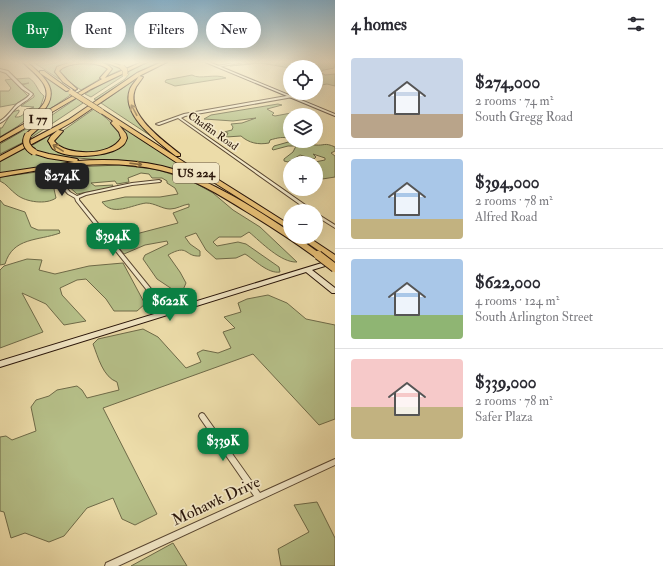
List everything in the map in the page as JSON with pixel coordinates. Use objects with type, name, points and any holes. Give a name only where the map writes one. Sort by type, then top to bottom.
[{"type":"highway","points":[[14,133],[41,110],[48,100],[50,94],[49,88]]},
{"type":"highway","points":[[70,88],[103,110],[124,136],[123,142],[111,149],[84,154],[63,151],[54,147],[51,143],[52,139],[70,121]]},
{"type":"highway","name":"I 77","points":[[0,140],[88,88]]},
{"type":"highway","points":[[31,143],[108,88]]},
{"type":"highway","name":"I 77","points":[[0,159],[70,121],[119,88]]},
{"type":"highway","points":[[133,88],[130,96],[131,106],[136,115],[147,128],[181,157]]},
{"type":"highway","points":[[73,98],[28,135],[26,144],[34,152],[57,158],[154,166],[184,175],[212,189],[278,228]]},
{"type":"highway","name":"US 224","points":[[103,110],[181,157],[283,223]]},
{"type":"highway","name":"US 224","points":[[103,110],[283,231]]},
{"type":"highway","points":[[0,175],[50,166],[116,162]]},
{"type":"highway","name":"US 224","points":[[302,244],[335,268]]},
{"type":"highway","points":[[314,244],[335,260]]},
{"type":"main road","points":[[273,88],[283,92]]},
{"type":"main road","points":[[301,100],[335,115]]},
{"type":"main road","points":[[0,364],[308,270],[335,260]]},
{"type":"main road","points":[[308,270],[335,291]]},
{"type":"street","points":[[1,123],[15,108],[32,95],[25,88]]},
{"type":"street","name":"Chaffin Road","points":[[283,98],[188,114],[179,117],[181,120],[302,204]]},
{"type":"street","points":[[158,124],[179,117]]},
{"type":"street","points":[[77,197],[132,184],[159,181]]},
{"type":"street","points":[[60,183],[69,193],[77,197],[77,200],[167,312]]},
{"type":"street","points":[[323,219],[335,227]]},
{"type":"street","points":[[202,416],[259,497]]},
{"type":"street","name":"Mohawk Drive","points":[[110,566],[335,462]]},
{"type":"green space","points":[[11,88],[21,88],[28,96],[16,104],[0,107],[0,91],[9,91]]},
{"type":"green space","points":[[26,88],[38,88],[44,96],[40,108],[18,126],[0,137],[0,128],[2,128],[12,112],[19,110],[15,117],[18,117],[23,115],[30,108],[34,107],[21,106],[34,97],[34,95]]},
{"type":"green space","points":[[49,88],[63,88],[72,94],[35,119],[47,101]]},
{"type":"green space","points":[[94,88],[104,88],[91,97],[85,94]]},
{"type":"green space","points":[[110,88],[114,88],[96,100],[94,99]]},
{"type":"green space","points":[[122,88],[131,88],[128,99],[134,115],[160,142],[101,103]]},
{"type":"green space","points":[[77,98],[83,103],[29,139],[44,121]]},
{"type":"green space","points":[[278,104],[282,105],[267,109],[274,113],[272,115],[283,115],[283,138],[270,140],[269,143],[261,144],[250,142],[241,136],[226,137],[228,133],[224,132],[232,130],[233,127],[231,124],[242,123],[256,118],[233,121],[204,119],[211,115]]},
{"type":"green space","points":[[94,109],[110,122],[120,134],[122,139],[119,144],[99,152],[76,153],[64,150],[54,143],[54,137]]},
{"type":"green space","points":[[45,118],[26,133],[22,143],[0,154],[0,144]]},
{"type":"green space","points":[[122,127],[208,183],[206,184],[165,167],[127,162],[53,156],[43,154],[31,146],[57,131],[50,142],[75,153],[98,153],[113,149],[124,142],[127,138]]},
{"type":"green space","points":[[283,144],[283,147],[273,150],[272,149],[274,146]]},
{"type":"green space","points":[[323,144],[326,144],[335,147],[335,151],[331,153],[335,156],[335,177],[323,179],[323,160],[325,160],[325,158],[323,156],[313,154],[315,156],[288,156],[295,148],[323,148]]},
{"type":"green space","points":[[25,148],[50,158],[94,161],[51,165],[0,174],[0,161]]},
{"type":"green space","points":[[119,165],[154,169],[195,183],[213,193],[233,210],[260,227],[297,262],[278,256],[249,232],[241,237],[219,237],[213,242],[217,246],[238,242],[246,244],[279,267],[280,272],[266,269],[245,254],[236,258],[216,259],[206,250],[196,233],[185,237],[190,244],[200,251],[200,256],[191,255],[183,250],[168,255],[186,283],[183,290],[178,293],[157,279],[143,259],[145,255],[168,244],[167,241],[145,245],[124,254],[113,240],[178,223],[173,213],[189,207],[189,204],[170,209],[146,203],[122,209],[111,209],[102,202],[125,197],[160,197],[178,194],[175,188],[167,183],[167,181],[162,178],[152,178],[149,174],[141,173],[128,178],[129,182],[117,184],[115,181],[91,183],[95,186],[113,185],[111,188],[77,194],[65,183],[54,189],[56,198],[36,202],[21,197],[0,181],[0,177],[74,167]]},
{"type":"green space","points":[[0,200],[4,205],[25,212],[31,227],[38,230],[59,230],[60,233],[20,244],[9,255],[5,264],[0,265]]},
{"type":"green space","points":[[27,259],[42,260],[39,270],[55,274],[89,266],[123,263],[145,304],[137,311],[114,311],[106,299],[86,279],[77,280],[60,288],[62,295],[86,321],[64,325],[46,304],[22,293],[43,332],[0,348],[0,270],[4,266]]},
{"type":"green space","points":[[268,295],[287,303],[306,319],[335,325],[335,419],[319,425],[253,354],[103,408],[157,514],[135,525],[122,519],[113,498],[87,508],[64,536],[49,542],[25,533],[11,538],[4,512],[0,511],[0,437],[6,436],[12,440],[36,431],[31,407],[36,400],[49,396],[57,390],[77,386],[82,390],[87,398],[119,390],[117,382],[108,376],[99,360],[93,344],[98,339],[143,329],[158,337],[186,368],[201,362],[197,353],[203,350],[218,353],[231,348],[223,332],[235,328],[224,317],[241,312],[238,303],[247,299]]},
{"type":"green space","points":[[317,502],[335,538],[335,566],[281,566],[278,549],[309,532],[294,505]]},
{"type":"green space","points":[[173,543],[187,566],[131,566]]}]
